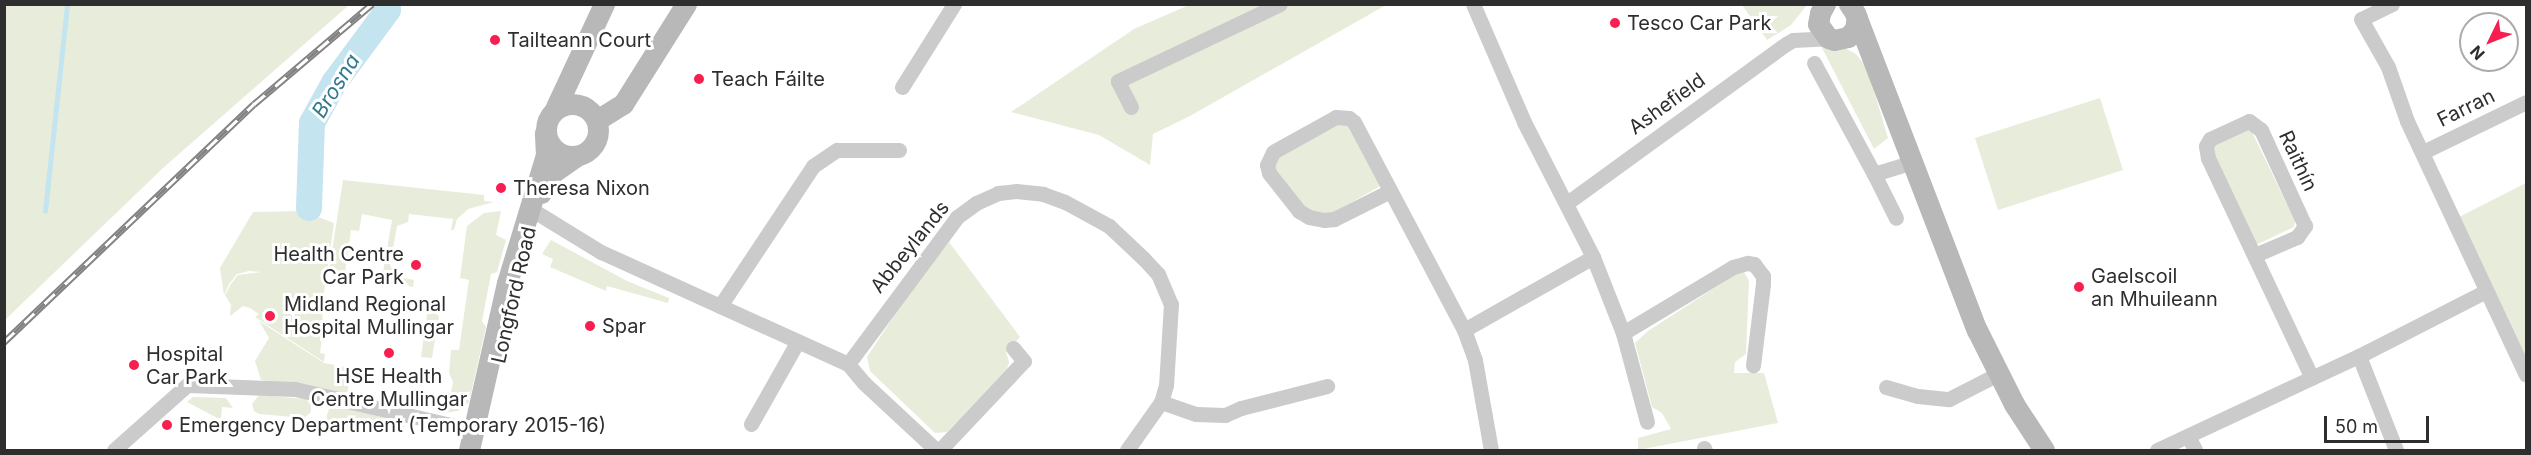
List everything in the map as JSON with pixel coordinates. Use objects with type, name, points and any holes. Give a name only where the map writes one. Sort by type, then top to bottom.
[{"type":"street","points":[[114,450],[187,385],[295,389],[473,441],[501,309],[531,199],[546,155],[545,133],[548,119],[565,105],[604,4]]},
{"type":"street","points":[[597,120],[623,104],[686,4]]},
{"type":"street","points":[[902,87],[954,4]]},
{"type":"street","points":[[1131,107],[1118,81],[1280,4]]},
{"type":"street","points":[[1473,4],[1524,122],[1593,257],[1623,333],[1647,422]]},
{"type":"street","points":[[2392,4],[2361,19],[2388,67],[2407,121],[2526,375]]},
{"type":"street","points":[[1824,7],[1820,30],[1835,39],[1880,84]]},
{"type":"street","name":"Ashefield","points":[[1567,203],[1793,40],[1824,7]]},
{"type":"street","points":[[1793,40],[1835,39],[1852,33],[1852,9]]},
{"type":"street","points":[[1852,9],[1969,311],[1998,374],[2044,450]]},
{"type":"street","points":[[1814,63],[1896,218]]},
{"type":"street","name":"Farran","points":[[2423,152],[2526,102]]},
{"type":"street","points":[[545,133],[556,151],[577,156],[585,153],[595,142],[597,120],[586,108],[565,105]]},
{"type":"street","points":[[1390,192],[1334,219],[1309,217],[1299,211],[1269,173],[1267,165],[1274,152],[1335,117],[1348,118],[1359,126],[1390,192],[1464,330],[1475,360],[1491,450]]},
{"type":"street","name":"Raithín","points":[[2255,255],[2297,237],[2305,226],[2261,130],[2249,121],[2210,139],[2206,146],[2208,158],[2312,378]]},
{"type":"street","points":[[720,306],[813,166],[837,150],[899,150]]},
{"type":"street","name":"Longford Road","points":[[473,441],[481,426],[492,386],[534,211],[551,174],[577,156]]},
{"type":"street","points":[[1874,174],[1913,162]]},
{"type":"street","name":"Abbeylands","points":[[848,364],[957,217],[976,203],[998,193],[1016,191],[1043,194],[1086,212],[1109,226],[1158,274],[1171,304],[1166,385],[1161,402],[1127,450]]},
{"type":"street","points":[[534,211],[601,252],[848,364],[864,383],[938,450],[1024,361],[1013,348]]},
{"type":"street","points":[[1464,330],[1593,257]]},
{"type":"street","points":[[1623,333],[1733,267],[1747,263],[1754,264],[1763,276],[1763,284],[1753,365]]},
{"type":"street","points":[[501,309],[512,274],[519,270]]},
{"type":"street","points":[[2157,450],[2359,356],[2486,291]]},
{"type":"street","points":[[751,424],[798,341]]},
{"type":"street","points":[[2359,356],[2396,450]]},
{"type":"street","points":[[1886,387],[1918,396],[1949,399],[1998,374]]},
{"type":"street","points":[[1161,402],[1196,414],[1225,415],[1242,408],[1327,386]]},
{"type":"street","points":[[2188,436],[2195,450]]},
{"type":"green space","points":[[5,4],[349,5],[163,168],[5,320]]},
{"type":"green space","points":[[1189,5],[1386,5],[1190,116],[1153,134],[1150,165],[1099,135],[1011,112],[1134,29]]},
{"type":"green space","points":[[1742,5],[1807,5],[1791,25],[1767,40]]},
{"type":"green space","points":[[1820,44],[1841,46],[1856,54],[1867,68],[1888,138],[1874,149]]},
{"type":"green space","points":[[2100,98],[2123,170],[1998,210],[1975,138]]},
{"type":"green space","points":[[1344,122],[1356,131],[1382,185],[1331,214],[1308,211],[1273,168],[1275,159]]},
{"type":"green space","points":[[2248,129],[2252,132],[2295,221],[2294,227],[2258,244],[2253,240],[2213,153],[2216,144]]},
{"type":"green space","points":[[343,180],[484,195],[484,201],[494,202],[468,209],[457,219],[454,230],[451,230],[453,219],[409,214],[408,222],[397,226],[390,266],[399,268],[398,277],[414,280],[413,287],[389,283],[382,278],[392,220],[362,214],[359,231],[351,230],[345,273],[329,271]]},
{"type":"green space","points":[[2526,183],[2526,361],[2459,217]]},
{"type":"green space","points":[[302,211],[334,223],[322,306],[323,331],[320,353],[325,354],[324,362],[255,317],[259,314],[250,308],[243,306],[230,316],[231,305],[225,295],[231,284],[238,275],[262,272],[249,271],[237,274],[224,295],[220,268],[253,212]]},
{"type":"green space","points":[[501,211],[496,235],[506,240],[497,272],[491,274],[482,321],[486,327],[469,402],[458,411],[442,413],[437,408],[439,401],[443,398],[455,405],[460,398],[451,392],[453,382],[449,373],[451,350],[459,350],[469,280],[460,278],[467,226],[484,213]]},
{"type":"green space","points":[[551,240],[627,281],[669,298],[668,303],[607,286],[606,291],[550,267],[553,259],[542,254]]},
{"type":"green space","points":[[949,242],[1020,337],[1006,352],[1009,362],[1007,369],[947,432],[935,433],[870,371],[867,357],[913,287]]},
{"type":"green space","points":[[1739,272],[1744,272],[1749,281],[1746,354],[1735,362],[1734,373],[1764,373],[1778,423],[1638,450],[1638,438],[1671,429],[1662,413],[1652,407],[1635,343],[1648,331]]},
{"type":"green space","points":[[428,308],[439,316],[432,358],[421,357]]},
{"type":"green space","points":[[259,321],[324,363],[351,368],[347,395],[261,380],[255,361],[269,338]]},
{"type":"green space","points":[[259,395],[306,399],[311,405],[311,412],[304,418],[259,414],[254,411],[252,404]]},
{"type":"green space","points":[[193,397],[226,398],[233,408],[222,407],[221,420],[187,402]]},
{"type":"green space","points":[[338,406],[405,423],[403,433],[334,428],[327,421],[327,415],[329,409]]},
{"type":"waterway","points":[[45,211],[67,4]]},
{"type":"waterway","name":"Brosna","points":[[309,208],[312,123],[334,83],[388,10]]},
{"type":"railway","points":[[4,342],[254,104],[372,4]]},
{"type":"place","name":"Tesco Car Park","points":[[1615,23]]},
{"type":"place","name":"Tailteann Court","points":[[495,40]]},
{"type":"place","name":"Teach Fáilte","points":[[699,79]]},
{"type":"place","name":"Theresa Nixon","points":[[501,188]]},
{"type":"place","name":"Health Centre Car Park","points":[[416,265]]},
{"type":"place","name":"Gaelscoil an Mhuileann","points":[[2079,287]]},
{"type":"place","name":"Midland Regional Hospital Mullingar","points":[[270,316]]},
{"type":"place","name":"Spar","points":[[590,326]]},
{"type":"place","name":"HSE Health Centre Mullingar","points":[[389,353]]},
{"type":"place","name":"Hospital Car Park","points":[[134,365]]},
{"type":"place","name":"Emergency Department (Temporary 2015-16)","points":[[167,425]]}]
